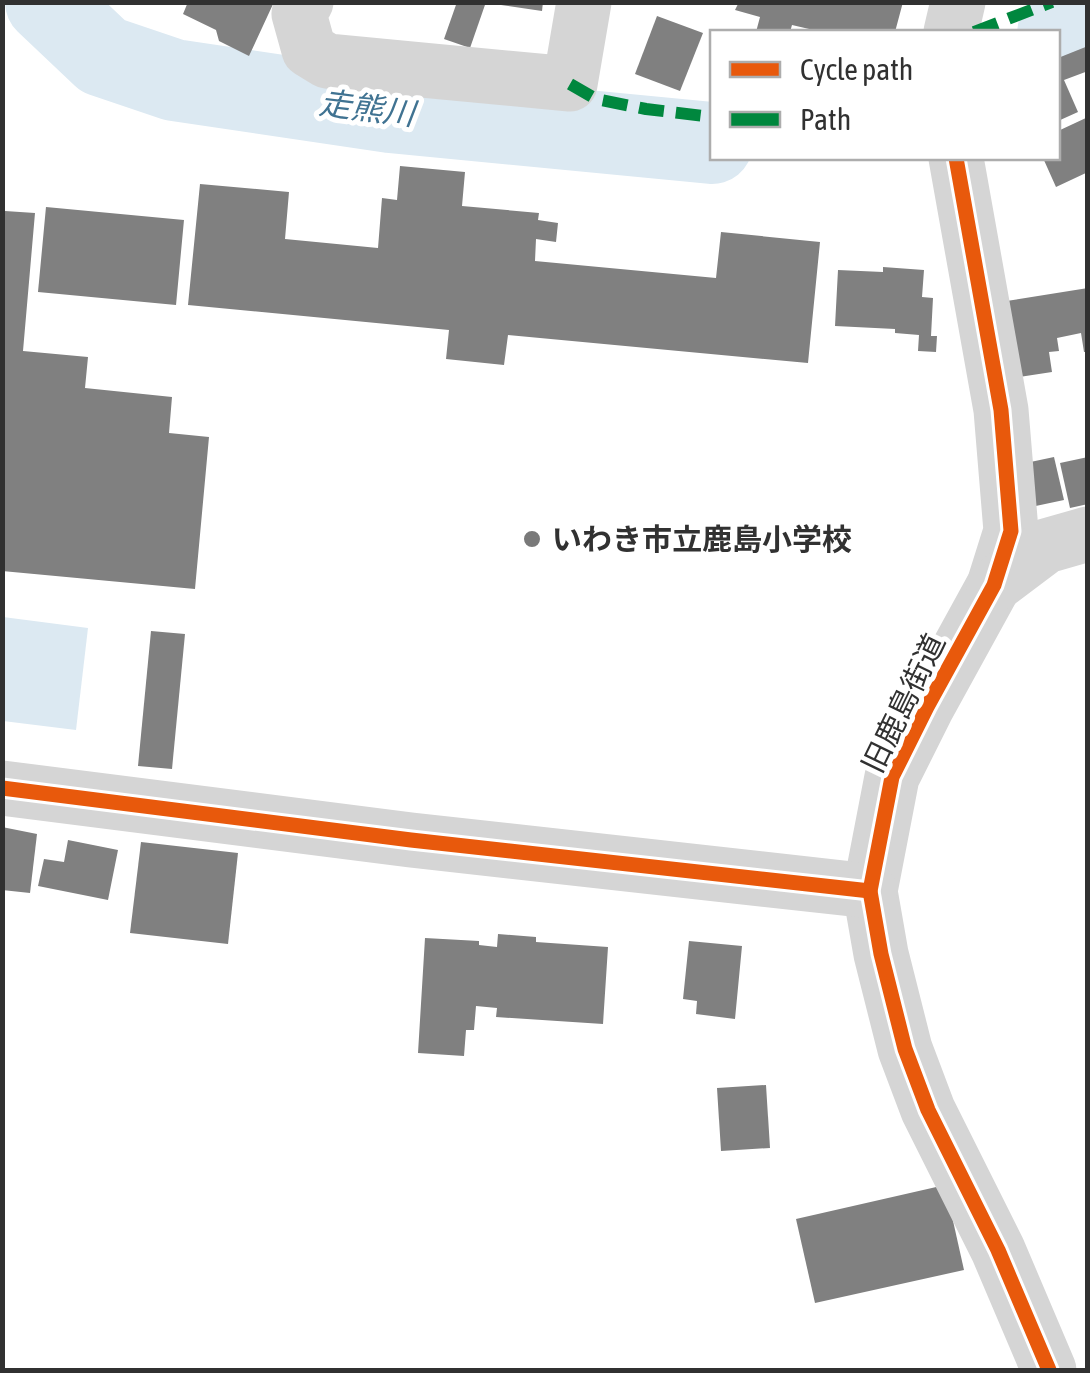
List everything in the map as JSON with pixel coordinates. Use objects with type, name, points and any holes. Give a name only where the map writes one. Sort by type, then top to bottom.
[{"type":"street","points":[[306,2],[299,14],[309,50],[327,62],[570,84],[584,2]]},
{"type":"street","points":[[951,30],[958,2]]},
{"type":"street","name":"旧鹿島街道","points":[[956,160],[1001,410],[1011,531],[994,585],[892,776],[870,890],[900,1030],[928,1110],[998,1250],[1049,1370]]},
{"type":"street","points":[[994,585],[1046,546],[1088,534]]},
{"type":"street","points":[[2,788],[392,837],[870,890]]},
{"type":"shaded area","points":[[3,617],[88,628],[76,730],[3,721]]},
{"type":"building","points":[[188,2],[274,2],[249,56],[219,41],[216,30],[183,14]]},
{"type":"building","points":[[457,2],[486,2],[470,48],[444,39]]},
{"type":"building","points":[[501,2],[543,2],[542,11]]},
{"type":"building","points":[[739,2],[903,2],[896,30],[813,30],[792,25],[791,30],[757,30],[760,17],[735,10]]},
{"type":"building","points":[[657,16],[703,33],[680,91],[635,74]]},
{"type":"building","points":[[1088,46],[1088,71],[1064,80],[1078,112],[1060,120],[1060,57]]},
{"type":"building","points":[[1088,117],[1088,172],[1056,187],[1044,160],[1060,160],[1060,130]]},
{"type":"building","points":[[400,166],[465,172],[462,206],[539,213],[538,220],[558,223],[556,242],[536,239],[535,261],[716,278],[721,232],[820,242],[808,363],[508,335],[504,365],[446,359],[449,330],[188,305],[200,184],[289,192],[285,239],[378,248],[382,198],[397,200]]},
{"type":"building","points":[[46,207],[184,220],[176,305],[38,292]]},
{"type":"building","points":[[5,211],[35,213],[23,351],[88,357],[85,388],[172,397],[169,433],[209,437],[195,589],[2,571]]},
{"type":"building","points":[[883,267],[924,270],[922,297],[933,298],[931,336],[937,336],[936,352],[918,351],[919,335],[895,333],[895,329],[835,326],[838,270],[883,272]]},
{"type":"building","points":[[1088,288],[1088,352],[1084,352],[1081,333],[1057,338],[1059,351],[1049,352],[1052,372],[1013,378],[1000,302]]},
{"type":"building","points":[[1054,457],[1064,500],[1031,507],[1021,464]]},
{"type":"building","points":[[1088,457],[1088,504],[1070,508],[1060,463]]},
{"type":"building","points":[[151,631],[185,634],[172,769],[138,766]]},
{"type":"building","points":[[2,827],[37,834],[30,893],[2,890]]},
{"type":"building","points":[[68,840],[118,850],[108,900],[38,886],[44,859],[64,862]]},
{"type":"building","points":[[141,842],[238,853],[228,944],[130,933]]},
{"type":"building","points":[[498,934],[536,937],[536,942],[608,947],[603,1024],[496,1017],[497,1008],[476,1006],[474,1030],[466,1030],[464,1056],[418,1053],[425,938],[479,941],[479,945],[497,947]]},
{"type":"building","points":[[689,941],[742,946],[735,1019],[696,1014],[697,1001],[683,999]]},
{"type":"building","points":[[766,1085],[770,1148],[721,1151],[717,1088]]},
{"type":"building","points":[[945,1185],[964,1270],[815,1303],[796,1219]]},
{"type":"waterway","name":"走熊川","points":[[46,2],[103,56],[174,80],[390,112],[710,143]]},
{"type":"waterway","name":"走熊川","points":[[1060,32],[1088,22]]},
{"type":"marked path","points":[[979,30],[1052,2]]},
{"type":"marked path","points":[[570,84],[596,99],[710,117]]},
{"type":"cycle path","points":[[956,160],[1001,410],[1011,531],[994,585],[892,777],[870,891],[905,1049],[928,1110],[998,1250],[1049,1370]]},
{"type":"cycle path","points":[[2,788],[411,840],[870,891]]},
{"type":"place","name":"いわき市立鹿島小学校","points":[[532,539]]}]
